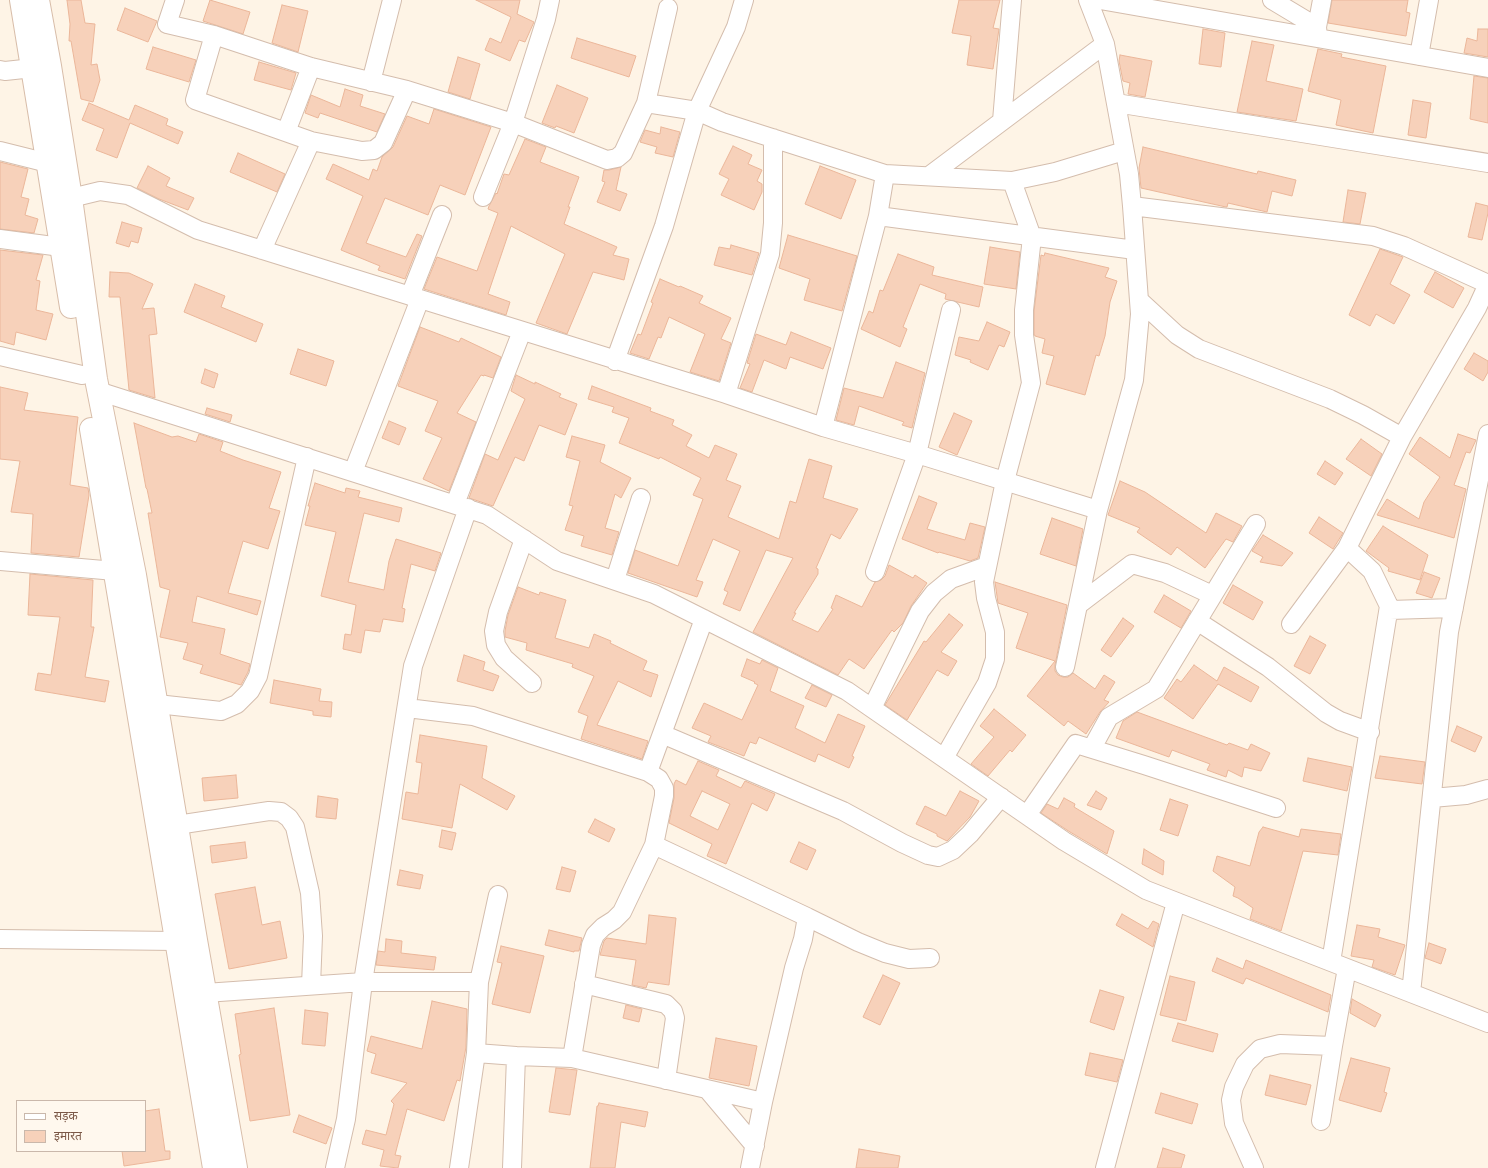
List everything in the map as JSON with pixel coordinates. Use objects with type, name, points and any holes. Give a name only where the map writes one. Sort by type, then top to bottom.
[{"type":"main road","points":[[21,0],[114,572],[214,1168]]},
{"type":"main road","points":[[38,0],[71,198],[98,391],[135,575],[236,1168]]},
{"type":"street","points":[[174,0],[167,24],[214,35],[311,67],[408,90],[513,123],[608,160],[617,158],[624,153],[646,103],[668,8]]},
{"type":"street","points":[[371,82],[392,0]]},
{"type":"street","points":[[483,197],[513,123],[546,19],[550,0]]},
{"type":"street","points":[[615,361],[664,226],[697,111],[736,27],[744,0]]},
{"type":"street","points":[[1002,121],[1012,0]]},
{"type":"street","points":[[1066,667],[1098,510],[1134,380],[1140,314],[1132,206],[1124,151],[1105,44],[1088,0]]},
{"type":"street","points":[[1100,0],[1317,33],[1419,56],[1488,68]]},
{"type":"street","points":[[1272,0],[1317,33]]},
{"type":"street","points":[[1317,33],[1322,0]]},
{"type":"street","points":[[1419,56],[1429,0]]},
{"type":"street","points":[[214,35],[195,100],[310,141],[362,151],[374,150],[383,143],[408,90]]},
{"type":"street","points":[[929,176],[1105,44]]},
{"type":"street","points":[[286,132],[311,67]]},
{"type":"street","points":[[0,70],[5,71],[32,68]]},
{"type":"street","points":[[646,103],[697,111],[722,122],[885,174],[1012,181],[1055,172],[1124,151]]},
{"type":"street","points":[[1116,103],[1488,163]]},
{"type":"street","points":[[726,394],[770,254],[773,222],[773,138]]},
{"type":"street","points":[[262,250],[310,141]]},
{"type":"street","points":[[0,151],[48,163]]},
{"type":"street","points":[[823,427],[878,216],[885,174]]},
{"type":"street","points":[[944,758],[988,683],[996,659],[996,632],[986,598],[984,582],[1005,481],[1031,383],[1024,335],[1024,316],[1032,236],[1012,181]]},
{"type":"street","points":[[71,198],[100,191],[128,195],[198,230],[615,361],[726,394],[823,427],[917,454],[1098,510]]},
{"type":"street","points":[[1132,206],[1373,236],[1404,246],[1488,284],[1477,308],[1402,437],[1347,548],[1291,624]]},
{"type":"street","points":[[353,472],[415,298],[442,215]]},
{"type":"street","points":[[878,216],[1135,250]]},
{"type":"street","points":[[0,239],[61,247]]},
{"type":"street","points":[[1139,300],[1177,334],[1199,349],[1330,399],[1402,437]]},
{"type":"street","points":[[875,572],[917,454],[951,310]]},
{"type":"street","points":[[335,1168],[346,1119],[363,982],[413,666],[461,506],[522,331]]},
{"type":"street","points":[[0,356],[82,375]]},
{"type":"street","points":[[98,391],[487,515],[557,561],[654,594],[847,691],[1064,841],[1146,890],[1488,1023]]},
{"type":"street","points":[[1411,993],[1449,632],[1488,434]]},
{"type":"street","points":[[157,704],[221,711],[237,704],[250,691],[258,676],[307,457]]},
{"type":"street","points":[[615,580],[641,498]]},
{"type":"street","points":[[1092,748],[1109,717],[1156,689],[1256,524]]},
{"type":"street","points":[[524,539],[498,612],[494,631],[496,645],[504,658],[532,683]]},
{"type":"street","points":[[1347,548],[1372,571],[1390,610],[1454,608]]},
{"type":"street","points":[[0,561],[114,572]]},
{"type":"street","points":[[1078,605],[1132,564],[1165,573],[1212,595]]},
{"type":"street","points":[[872,708],[920,611],[934,593],[951,579],[987,566]]},
{"type":"street","points":[[1321,1121],[1332,1046],[1339,965],[1370,732],[1389,606]]},
{"type":"street","points":[[648,772],[704,619]]},
{"type":"street","points":[[1197,621],[1268,667],[1326,713],[1340,721],[1370,732]]},
{"type":"street","points":[[406,708],[473,716],[648,772],[659,779],[664,788],[664,796],[654,844],[622,912],[614,920],[602,927],[595,935],[591,945],[572,1058]]},
{"type":"street","points":[[662,734],[843,811],[902,843],[928,855],[938,857],[953,850],[970,834],[1001,797]]},
{"type":"street","points":[[1027,815],[1076,744],[1276,808]]},
{"type":"street","points":[[1432,798],[1466,795],[1488,789]]},
{"type":"street","points":[[177,825],[268,811],[282,812],[289,818],[295,827],[310,893],[313,936],[311,985]]},
{"type":"street","points":[[654,844],[858,942],[885,953],[909,960],[930,958]]},
{"type":"street","points":[[459,1168],[476,1053],[479,982],[498,895]]},
{"type":"street","points":[[1105,1168],[1176,902]]},
{"type":"street","points":[[750,1168],[763,1102],[807,917]]},
{"type":"street","points":[[0,939],[176,941]]},
{"type":"street","points":[[205,993],[363,982],[479,982]]},
{"type":"street","points":[[584,984],[666,1004],[673,1011],[675,1018],[666,1080]]},
{"type":"street","points":[[1254,1168],[1234,1123],[1231,1100],[1234,1087],[1245,1064],[1260,1049],[1280,1044],[1332,1046]]},
{"type":"street","points":[[476,1053],[572,1058],[763,1102]]},
{"type":"street","points":[[512,1168],[516,1056]]},
{"type":"street","points":[[707,1089],[755,1146]]},
{"type":"building","points":[[67,0],[81,0],[85,23],[95,24],[91,65],[97,64],[100,80],[93,102],[81,99],[71,41],[69,41],[70,24]]},
{"type":"building","points":[[210,0],[250,12],[243,34],[203,21]]},
{"type":"building","points":[[476,0],[520,0],[517,14],[534,22],[525,42],[519,40],[510,61],[485,50],[490,38],[501,43],[511,17]]},
{"type":"building","points":[[959,0],[1000,0],[993,28],[999,29],[993,69],[967,65],[971,36],[952,33]]},
{"type":"building","points":[[1332,0],[1408,0],[1406,12],[1410,13],[1406,36],[1328,23]]},
{"type":"building","points":[[282,5],[308,11],[298,52],[272,43]]},
{"type":"building","points":[[125,8],[157,21],[148,42],[117,30]]},
{"type":"building","points":[[1203,29],[1225,33],[1221,67],[1199,64]]},
{"type":"building","points":[[1478,29],[1488,29],[1488,57],[1464,53],[1467,38],[1477,41]]},
{"type":"building","points":[[577,38],[636,56],[629,77],[571,58]]},
{"type":"building","points":[[1252,41],[1274,45],[1266,81],[1303,89],[1296,121],[1237,112]]},
{"type":"building","points":[[153,47],[196,60],[189,82],[146,69]]},
{"type":"building","points":[[1318,49],[1342,54],[1341,57],[1386,66],[1373,133],[1336,125],[1341,100],[1308,91]]},
{"type":"building","points":[[1120,55],[1152,61],[1145,97],[1128,94],[1130,83],[1123,81],[1119,61]]},
{"type":"building","points":[[458,57],[480,64],[470,99],[448,92]]},
{"type":"building","points":[[259,62],[296,73],[291,90],[254,80]]},
{"type":"building","points":[[1474,76],[1488,78],[1488,123],[1470,119]]},
{"type":"building","points":[[557,85],[588,98],[574,133],[556,126],[555,128],[542,123]]},
{"type":"building","points":[[345,89],[363,95],[360,106],[385,114],[377,132],[320,113],[318,118],[305,113],[311,95],[340,107]]},
{"type":"building","points":[[1413,100],[1431,103],[1426,138],[1408,135]]},
{"type":"building","points":[[89,103],[129,120],[135,105],[168,119],[166,125],[183,132],[178,144],[130,123],[117,158],[96,150],[104,129],[82,120]]},
{"type":"building","points":[[434,109],[491,127],[465,195],[440,185],[428,215],[385,198],[366,243],[406,257],[417,234],[422,236],[405,279],[378,270],[380,266],[341,250],[363,196],[326,179],[333,164],[369,180],[373,169],[377,171],[382,157],[393,147],[407,116],[429,124]]},
{"type":"building","points":[[661,127],[680,132],[673,157],[655,153],[657,147],[640,142],[645,130],[660,134]]},
{"type":"building","points":[[525,139],[546,147],[540,162],[579,177],[568,207],[570,207],[564,224],[617,247],[613,255],[629,259],[624,280],[593,272],[567,334],[536,323],[565,254],[511,226],[488,294],[510,302],[506,315],[424,289],[437,257],[477,271],[498,213],[488,209],[489,206],[496,193],[497,194],[504,174],[509,175]]},
{"type":"building","points":[[733,146],[752,155],[748,164],[762,170],[757,181],[762,184],[762,192],[754,210],[721,195],[729,179],[719,174]]},
{"type":"building","points":[[1143,147],[1257,174],[1258,171],[1296,180],[1292,196],[1272,191],[1267,212],[1228,203],[1226,207],[1141,188],[1139,168]]},
{"type":"building","points":[[238,153],[285,174],[277,192],[230,172]]},
{"type":"building","points":[[0,162],[28,169],[21,197],[29,199],[25,215],[38,219],[34,233],[0,229]]},
{"type":"building","points":[[148,166],[170,178],[166,186],[194,198],[188,210],[159,199],[137,188]]},
{"type":"building","points":[[820,166],[856,180],[841,219],[805,204]]},
{"type":"building","points":[[621,167],[616,190],[627,194],[620,211],[597,202],[605,182],[602,181],[604,170]]},
{"type":"building","points":[[1348,190],[1366,193],[1360,224],[1343,222]]},
{"type":"building","points":[[1476,203],[1488,206],[1488,213],[1482,240],[1468,237]]},
{"type":"building","points":[[122,222],[142,228],[138,243],[131,241],[129,247],[116,243]]},
{"type":"building","points":[[788,235],[857,256],[842,311],[804,300],[810,279],[779,268]]},
{"type":"building","points":[[731,245],[759,253],[752,275],[714,265],[719,247],[730,249]]},
{"type":"building","points":[[990,247],[1020,252],[1016,289],[984,284]]},
{"type":"building","points":[[1380,249],[1403,257],[1390,284],[1410,295],[1394,324],[1376,314],[1370,326],[1349,315]]},
{"type":"building","points":[[0,250],[43,255],[36,280],[40,281],[36,310],[53,314],[46,340],[16,332],[14,345],[0,341]]},
{"type":"building","points":[[1045,253],[1109,268],[1105,277],[1117,281],[1110,302],[1105,336],[1099,356],[1096,355],[1085,395],[1046,384],[1054,356],[1042,353],[1045,339],[1035,336],[1034,334],[1034,311],[1041,255],[1044,256]]},
{"type":"building","points":[[898,254],[934,267],[932,275],[983,287],[979,307],[945,299],[946,294],[920,284],[903,327],[907,329],[900,347],[861,329],[869,311],[873,313],[880,290],[883,291]]},
{"type":"building","points":[[110,272],[129,273],[153,284],[142,309],[154,308],[157,334],[149,335],[155,398],[129,390],[120,297],[109,297]]},
{"type":"building","points":[[1435,272],[1464,288],[1453,308],[1424,292]]},
{"type":"building","points":[[660,279],[703,296],[699,303],[731,318],[721,339],[731,343],[719,381],[690,372],[705,334],[669,317],[661,338],[658,337],[649,359],[630,353],[638,334],[641,335]]},
{"type":"building","points":[[195,284],[225,296],[221,307],[263,324],[256,342],[184,312]]},
{"type":"building","points":[[987,322],[1010,332],[1004,347],[999,345],[988,370],[970,362],[971,360],[955,355],[959,337],[979,341]]},
{"type":"building","points":[[420,327],[459,342],[461,338],[501,357],[493,378],[481,375],[457,413],[476,422],[449,491],[423,479],[442,438],[425,431],[438,401],[398,386]]},
{"type":"building","points":[[791,332],[831,348],[823,369],[790,357],[786,369],[764,360],[752,392],[740,388],[750,364],[747,363],[756,334],[786,345]]},
{"type":"building","points":[[298,349],[334,361],[326,386],[290,374]]},
{"type":"building","points":[[1474,353],[1488,361],[1488,372],[1483,381],[1464,369]]},
{"type":"building","points":[[896,362],[925,373],[912,428],[902,425],[904,422],[859,406],[854,425],[836,420],[844,388],[883,398]]},
{"type":"building","points":[[205,369],[218,374],[214,388],[201,383]]},
{"type":"building","points":[[516,375],[561,394],[559,397],[577,404],[565,435],[539,425],[524,461],[515,457],[493,506],[469,498],[485,454],[498,460],[525,399],[511,391]]},
{"type":"building","points":[[592,386],[651,408],[650,411],[674,420],[672,425],[692,435],[686,446],[709,458],[715,445],[737,454],[726,480],[741,486],[728,517],[779,539],[790,501],[796,503],[809,459],[832,466],[823,498],[858,509],[840,539],[831,534],[816,568],[818,569],[818,574],[794,613],[796,613],[792,620],[818,632],[833,609],[831,608],[836,595],[862,607],[875,582],[881,580],[885,576],[889,565],[913,578],[915,575],[927,583],[911,606],[903,623],[894,632],[892,630],[864,669],[849,659],[838,675],[753,632],[793,558],[766,550],[740,611],[723,604],[728,592],[724,590],[740,551],[713,539],[696,580],[703,582],[697,597],[628,573],[635,550],[678,566],[703,499],[693,495],[701,478],[660,457],[659,459],[619,443],[629,418],[612,412],[614,407],[588,399]]},
{"type":"building","points":[[0,387],[28,393],[24,410],[78,417],[70,485],[88,488],[89,495],[79,557],[31,553],[33,514],[11,512],[20,461],[0,459]]},
{"type":"building","points":[[207,408],[232,415],[230,422],[205,414]]},
{"type":"building","points":[[954,413],[972,421],[957,455],[939,447]]},
{"type":"building","points":[[389,421],[406,428],[399,445],[382,438]]},
{"type":"building","points":[[134,423],[172,437],[178,436],[196,442],[199,434],[223,442],[220,451],[281,472],[269,508],[280,511],[268,549],[243,541],[228,593],[261,601],[257,615],[197,596],[192,622],[225,629],[220,654],[250,664],[248,672],[241,685],[200,673],[203,665],[183,659],[188,643],[160,637],[170,590],[160,587],[148,513],[152,513]]},
{"type":"building","points":[[1458,434],[1476,440],[1470,453],[1466,452],[1454,485],[1466,489],[1454,538],[1377,515],[1387,499],[1419,519],[1424,502],[1440,477],[1409,454],[1420,437],[1450,458]]},
{"type":"building","points":[[572,436],[605,445],[600,462],[631,478],[621,498],[615,494],[605,528],[619,532],[612,555],[581,546],[584,536],[565,530],[573,506],[569,505],[580,461],[566,457]]},
{"type":"building","points":[[1361,439],[1382,454],[1371,476],[1346,459]]},
{"type":"building","points":[[1325,461],[1343,473],[1335,485],[1317,474]]},
{"type":"building","points":[[1120,481],[1145,492],[1206,533],[1216,513],[1242,526],[1233,542],[1226,539],[1205,568],[1177,547],[1171,555],[1137,532],[1140,528],[1108,515]]},
{"type":"building","points":[[315,483],[345,493],[346,488],[360,491],[358,497],[402,508],[399,522],[364,513],[348,582],[384,590],[389,561],[396,539],[441,553],[435,571],[411,564],[402,608],[405,609],[403,622],[383,619],[380,632],[365,630],[361,653],[343,649],[345,634],[351,635],[356,605],[321,596],[336,532],[305,525],[310,506],[308,506]]},
{"type":"building","points":[[919,496],[937,503],[927,529],[965,540],[970,523],[985,527],[978,558],[970,561],[939,552],[938,553],[902,539]]},
{"type":"building","points":[[1319,517],[1343,533],[1333,549],[1309,533]]},
{"type":"building","points":[[1052,518],[1083,529],[1076,566],[1040,554]]},
{"type":"building","points":[[1383,526],[1428,555],[1420,580],[1388,571],[1389,568],[1366,551]]},
{"type":"building","points":[[1263,535],[1293,553],[1282,566],[1260,562],[1263,557],[1252,551]]},
{"type":"building","points":[[1424,572],[1440,578],[1432,598],[1416,593]]},
{"type":"building","points":[[30,574],[93,580],[91,627],[94,627],[85,677],[109,681],[105,702],[35,690],[38,673],[51,675],[60,617],[28,615]]},
{"type":"building","points":[[995,582],[1067,605],[1055,665],[1055,671],[1058,675],[1068,677],[1073,673],[1095,689],[1104,675],[1115,682],[1104,700],[1109,702],[1100,712],[1086,734],[1068,721],[1064,726],[1027,696],[1055,661],[1016,648],[1028,613],[998,603]]},
{"type":"building","points":[[1233,585],[1263,602],[1253,620],[1223,603]]},
{"type":"building","points":[[518,587],[539,595],[540,592],[566,600],[555,638],[589,648],[594,634],[611,641],[610,643],[647,661],[643,670],[658,675],[651,697],[618,681],[597,725],[648,741],[642,759],[581,739],[588,716],[578,712],[594,676],[572,667],[573,664],[526,650],[527,643],[505,637],[508,615]]},
{"type":"building","points":[[1164,595],[1191,611],[1181,628],[1154,612]]},
{"type":"building","points":[[949,614],[963,625],[941,652],[957,661],[948,676],[937,670],[907,720],[885,705],[924,641],[926,642]]},
{"type":"building","points":[[1123,618],[1134,626],[1111,657],[1101,650]]},
{"type":"building","points":[[1310,636],[1326,645],[1310,674],[1294,666]]},
{"type":"building","points":[[464,655],[485,662],[483,670],[499,676],[493,691],[457,681]]},
{"type":"building","points":[[747,659],[760,664],[762,660],[778,668],[770,691],[804,706],[795,728],[825,743],[838,714],[865,726],[852,756],[854,757],[849,768],[818,754],[815,762],[759,737],[756,744],[750,742],[744,756],[708,742],[711,736],[692,728],[704,703],[742,720],[758,685],[754,683],[755,682],[741,676]]},
{"type":"building","points":[[1194,665],[1217,681],[1224,667],[1259,687],[1251,702],[1218,684],[1193,719],[1164,698],[1177,679],[1181,682]]},
{"type":"building","points":[[274,680],[321,689],[319,701],[332,702],[331,717],[313,715],[313,711],[270,703]]},
{"type":"building","points":[[812,685],[832,695],[826,707],[805,698]]},
{"type":"building","points":[[994,709],[1026,735],[1012,752],[1010,750],[988,776],[971,764],[994,737],[980,726]]},
{"type":"building","points":[[1137,712],[1227,745],[1229,743],[1248,750],[1251,744],[1270,753],[1261,771],[1244,767],[1242,777],[1228,770],[1226,777],[1207,770],[1210,764],[1172,750],[1169,757],[1116,738],[1123,721]]},
{"type":"building","points":[[1457,726],[1482,737],[1475,752],[1451,741]]},
{"type":"building","points":[[420,735],[487,746],[482,778],[515,796],[507,810],[460,784],[452,828],[402,819],[406,792],[418,794],[422,763],[416,762]]},
{"type":"building","points":[[1380,756],[1425,762],[1422,784],[1375,778]]},
{"type":"building","points":[[1308,758],[1352,767],[1347,791],[1303,781]]},
{"type":"building","points":[[698,761],[719,770],[716,776],[741,788],[745,781],[775,794],[767,811],[752,803],[726,864],[707,856],[712,844],[669,823],[674,798],[674,784],[676,780],[686,785]],"holes":[[[702,791],[730,804],[718,830],[690,816]]]},
{"type":"building","points":[[236,775],[238,798],[204,801],[202,778]]},
{"type":"building","points":[[960,791],[979,801],[970,817],[947,841],[937,836],[937,834],[916,824],[925,806],[946,816]]},
{"type":"building","points":[[1096,791],[1107,798],[1101,810],[1087,805]]},
{"type":"building","points":[[318,796],[338,799],[336,819],[316,817]]},
{"type":"building","points":[[1064,798],[1075,804],[1074,807],[1114,831],[1107,854],[1041,813],[1047,804],[1058,809]]},
{"type":"building","points":[[1170,799],[1188,805],[1178,836],[1160,830]]},
{"type":"building","points":[[595,819],[615,829],[609,842],[588,832]]},
{"type":"building","points":[[1263,827],[1299,837],[1301,829],[1341,834],[1338,855],[1303,851],[1281,931],[1250,919],[1253,908],[1233,896],[1235,887],[1213,871],[1217,856],[1250,866],[1259,832]]},
{"type":"building","points":[[442,830],[456,833],[452,850],[439,847]]},
{"type":"building","points":[[245,842],[247,858],[212,863],[210,846]]},
{"type":"building","points":[[799,842],[816,850],[807,870],[790,862]]},
{"type":"building","points":[[1144,849],[1164,861],[1163,875],[1142,864]]},
{"type":"building","points":[[562,867],[576,871],[570,892],[556,889]]},
{"type":"building","points":[[400,870],[423,875],[420,889],[397,885]]},
{"type":"building","points":[[255,887],[262,925],[280,921],[287,958],[229,969],[215,894]]},
{"type":"building","points":[[1122,914],[1148,929],[1153,921],[1159,924],[1153,947],[1116,925]]},
{"type":"building","points":[[649,915],[676,918],[669,985],[648,982],[646,988],[632,985],[636,960],[600,955],[604,941],[607,938],[646,944]]},
{"type":"building","points":[[1357,925],[1380,929],[1378,937],[1405,945],[1395,975],[1372,967],[1374,960],[1351,956]]},
{"type":"building","points":[[549,930],[582,938],[579,951],[574,952],[545,945]]},
{"type":"building","points":[[386,939],[402,941],[401,953],[436,957],[434,970],[376,965],[378,951],[385,952]]},
{"type":"building","points":[[1429,943],[1446,949],[1441,964],[1425,958]]},
{"type":"building","points":[[501,946],[544,956],[530,1013],[492,1004],[502,963],[497,962]]},
{"type":"building","points":[[1217,958],[1243,969],[1246,960],[1331,995],[1328,1012],[1246,978],[1243,984],[1212,971]]},
{"type":"building","points":[[883,975],[900,983],[880,1025],[863,1017]]},
{"type":"building","points":[[1170,976],[1195,982],[1186,1021],[1160,1015]]},
{"type":"building","points":[[1100,990],[1124,997],[1114,1030],[1090,1022]]},
{"type":"building","points":[[1352,999],[1381,1015],[1375,1027],[1350,1013]]},
{"type":"building","points":[[432,1001],[467,1009],[466,1047],[460,1081],[457,1080],[444,1121],[407,1109],[395,1155],[401,1156],[398,1168],[380,1166],[384,1150],[362,1144],[366,1130],[386,1135],[394,1104],[391,1101],[407,1083],[371,1073],[376,1054],[367,1051],[371,1036],[422,1049]]},
{"type":"building","points":[[626,1005],[642,1009],[639,1022],[623,1018]]},
{"type":"building","points":[[274,1008],[290,1115],[250,1121],[239,1055],[241,1054],[235,1014]]},
{"type":"building","points":[[305,1010],[328,1013],[325,1046],[302,1044]]},
{"type":"building","points":[[1178,1023],[1218,1034],[1213,1052],[1172,1041]]},
{"type":"building","points":[[716,1038],[757,1046],[749,1086],[709,1078]]},
{"type":"building","points":[[1090,1053],[1123,1060],[1117,1082],[1085,1075]]},
{"type":"building","points":[[1351,1058],[1390,1068],[1384,1092],[1387,1093],[1381,1112],[1339,1100]]},
{"type":"building","points":[[556,1068],[577,1070],[570,1115],[549,1112]]},
{"type":"building","points":[[1270,1075],[1311,1085],[1306,1105],[1265,1095]]},
{"type":"building","points":[[1161,1093],[1198,1104],[1192,1124],[1155,1113]]},
{"type":"building","points":[[599,1103],[648,1112],[645,1127],[621,1122],[615,1168],[590,1168],[597,1106]]},
{"type":"building","points":[[159,1109],[165,1151],[170,1151],[170,1159],[124,1166],[122,1152],[146,1152],[146,1111]]},
{"type":"building","points":[[299,1115],[332,1128],[326,1144],[293,1132]]},
{"type":"building","points":[[1163,1148],[1185,1155],[1181,1168],[1157,1168]]},
{"type":"building","points":[[859,1149],[900,1156],[898,1168],[856,1168]]}]
